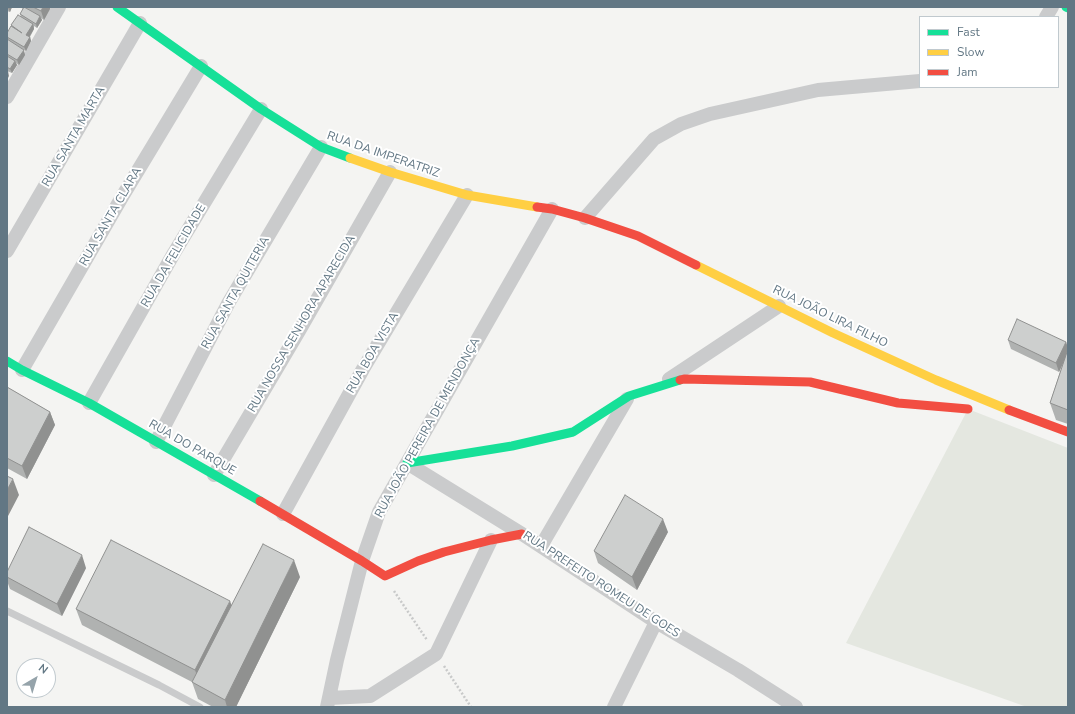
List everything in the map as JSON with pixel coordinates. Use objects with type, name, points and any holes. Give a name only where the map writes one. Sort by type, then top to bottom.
[{"type":"street","points":[[7,97],[59,7]]},
{"type":"street","name":"RUA DA IMPERATRIZ","points":[[117,7],[261,109],[321,147],[390,172],[467,195],[552,209],[585,218]]},
{"type":"street","points":[[1047,16],[1052,7]]},
{"type":"street","name":"RUA SANTA MARTA","points":[[7,251],[140,23]]},
{"type":"street","name":"RUA SANTA CLARA","points":[[22,370],[122,197],[201,66]]},
{"type":"street","points":[[585,218],[654,139],[681,124],[710,114],[818,90],[919,81]]},
{"type":"street","name":"RUA DA FELICIDADE","points":[[89,403],[174,253],[261,109]]},
{"type":"street","name":"RUA SANTA QUITERIA","points":[[156,442],[229,302],[321,147]]},
{"type":"street","name":"RUA NOSSA SENHORA APARECIDA","points":[[214,475],[299,332],[390,172]]},
{"type":"street","name":"RUA BOA VISTA","points":[[283,514],[363,369],[467,195]]},
{"type":"street","name":"RUA JOÃO PEREIRA DE MENDONÇA","points":[[331,704],[362,561],[379,512],[552,209]]},
{"type":"street","name":"RUA JOÃO LIRA FILHO","points":[[585,218],[638,236],[833,333],[936,380],[1068,432]]},
{"type":"street","points":[[657,387],[779,306]]},
{"type":"street","name":"RUA DO PARQUE","points":[[7,361],[89,403],[283,514],[385,576],[418,561],[438,554],[491,540]]},
{"type":"street","points":[[407,463],[512,446],[573,432],[629,396],[684,379],[810,382],[898,402],[968,409]]},
{"type":"street","points":[[541,546],[629,396]]},
{"type":"street","name":"RUA PREFEITO ROMEU DE GOES","points":[[407,463],[541,546],[656,622],[738,670],[793,706]]},
{"type":"street","points":[[331,704],[370,696],[436,654],[491,540],[522,534]]},
{"type":"street","points":[[614,707],[656,622]]},
{"type":"lane","points":[[7,611],[159,685],[200,707]]},
{"type":"shaded area","points":[[968,409],[1068,448],[1068,707],[1027,707],[846,643]]},
{"type":"building","points":[[24,7],[40,16],[36,24],[20,14]]},
{"type":"building","points":[[33,7],[43,7],[41,11]]},
{"type":"building","points":[[18,15],[33,24],[26,35],[30,37],[24,47],[7,37],[7,33],[11,26],[22,33],[11,25]]},
{"type":"building","points":[[7,39],[24,50],[17,60],[7,54]]},
{"type":"building","points":[[7,56],[15,61],[10,69],[7,67]]},
{"type":"building","points":[[1017,319],[1066,342],[1056,363],[1008,340]]},
{"type":"building","points":[[1068,349],[1068,410],[1050,403]]},
{"type":"building","points":[[7,387],[50,412],[22,466],[7,458]]},
{"type":"building","points":[[7,476],[13,479],[7,490]]},
{"type":"building","points":[[625,495],[663,519],[632,577],[594,551]]},
{"type":"building","points":[[29,527],[82,555],[57,604],[7,577],[7,572]]},
{"type":"building","points":[[111,540],[230,601],[195,670],[76,609]]},
{"type":"building","points":[[263,544],[294,560],[225,700],[192,682]]},
{"type":"traffic: fast","points":[[117,7],[261,109],[321,147],[350,158]]},
{"type":"traffic: fast","points":[[7,361],[89,403],[260,501]]},
{"type":"traffic: fast","points":[[407,463],[512,446],[573,432],[629,396],[680,380]]},
{"type":"traffic: slow","points":[[350,158],[390,172],[467,195],[537,207]]},
{"type":"traffic: slow","points":[[696,265],[833,333],[936,380],[1009,410]]},
{"type":"traffic: jam","points":[[537,207],[552,209],[585,218],[638,236],[696,265]]},
{"type":"traffic: jam","points":[[680,380],[810,382],[898,403],[968,409]]},
{"type":"traffic: jam","points":[[1009,410],[1068,432]]},
{"type":"traffic: jam","points":[[260,501],[385,576],[418,561],[444,552],[522,534]]}]
